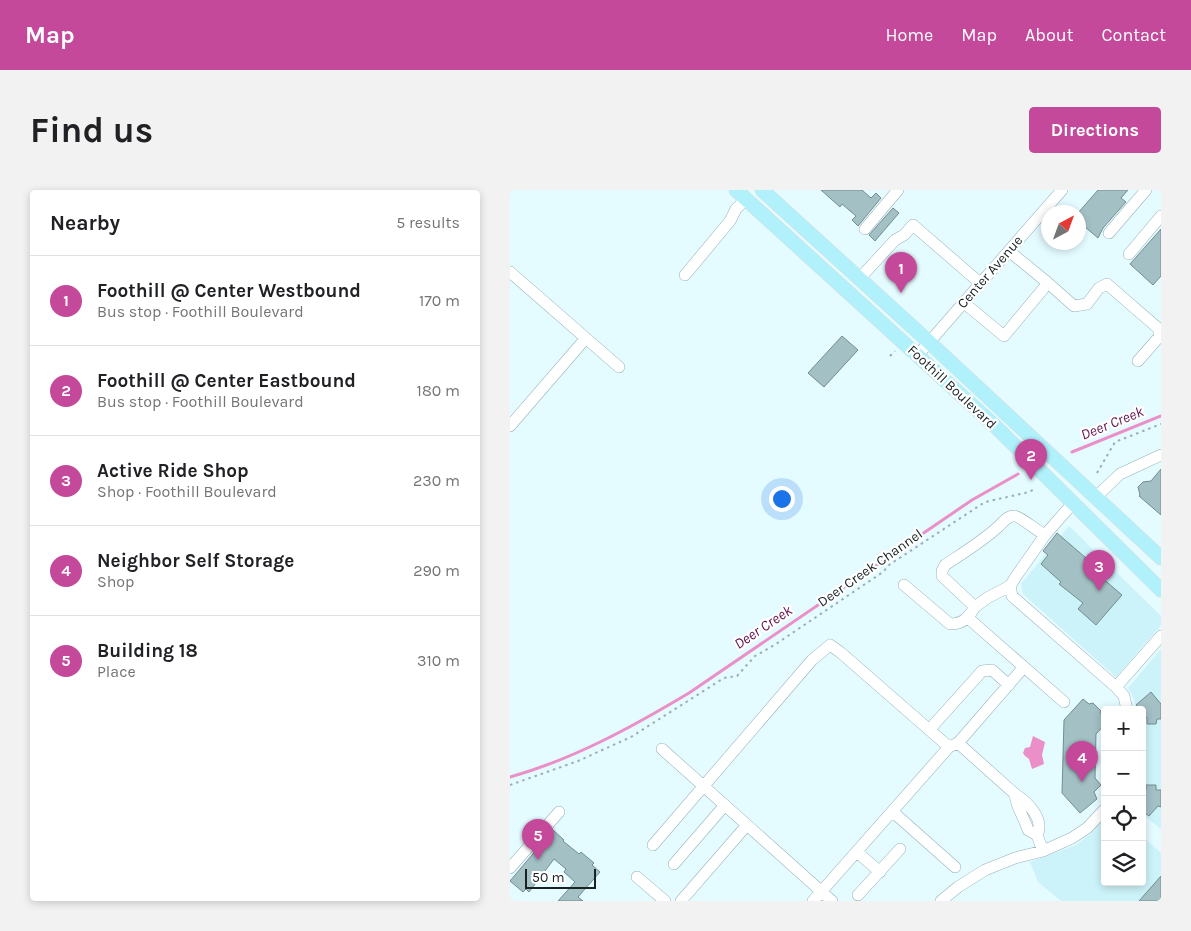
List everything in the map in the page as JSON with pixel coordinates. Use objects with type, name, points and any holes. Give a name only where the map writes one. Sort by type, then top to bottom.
[{"type":"main road","name":"Foothill Boulevard","points":[[762,190],[860,278],[1161,558]]},
{"type":"main road","name":"Foothill Boulevard","points":[[741,194],[918,354],[1074,503],[1161,590]]},
{"type":"street","points":[[865,229],[898,190]]},
{"type":"street","name":"Center Avenue","points":[[918,354],[1062,190]]},
{"type":"street","points":[[1109,233],[1146,190]]},
{"type":"street","points":[[685,275],[730,221],[741,194]]},
{"type":"street","points":[[1129,254],[1161,216]]},
{"type":"street","points":[[860,278],[895,240],[904,235],[914,225],[980,284]]},
{"type":"street","points":[[1009,250],[1074,306],[1087,304],[1099,288],[1107,284],[1159,329],[1158,337],[1138,362]]},
{"type":"street","points":[[510,272],[619,367]]},
{"type":"street","points":[[963,302],[1004,336],[1048,283]]},
{"type":"street","points":[[510,426],[586,338]]},
{"type":"street","points":[[1096,497],[1120,474],[1161,455]]},
{"type":"street","points":[[904,585],[950,624],[959,624],[968,618],[975,607],[986,598],[1010,586],[1045,535],[1074,503]]},
{"type":"street","points":[[975,607],[942,576],[945,565],[991,534],[1008,518],[1015,515],[1045,535]]},
{"type":"street","points":[[1010,586],[1012,596],[1116,687],[1124,696],[1126,706]]},
{"type":"street","points":[[968,618],[1064,702]]},
{"type":"street","points":[[1116,687],[1161,636]]},
{"type":"street","points":[[653,845],[812,660],[830,645],[930,729],[954,745],[1015,794],[1016,804],[1039,822],[1040,829],[1037,835],[1043,852]]},
{"type":"street","points":[[813,901],[1024,667]]},
{"type":"street","points":[[930,729],[982,671],[992,670],[1008,685]]},
{"type":"street","points":[[662,749],[832,901]]},
{"type":"street","points":[[674,864],[725,805]]},
{"type":"street","points":[[510,868],[558,812]]},
{"type":"street","points":[[893,812],[955,868]]},
{"type":"street","points":[[941,901],[958,887],[985,870],[1015,858],[1043,852],[1072,838],[1087,828],[1101,813]]},
{"type":"street","points":[[681,901],[747,825]]},
{"type":"street","points":[[858,895],[900,849]]},
{"type":"street","points":[[857,852],[880,872]]},
{"type":"street","points":[[637,876],[665,901]]},
{"type":"path","points":[[890,356],[895,351]]},
{"type":"path","points":[[1097,473],[1115,442],[1161,424]]},
{"type":"path","name":"Deer Creek Channel","points":[[510,785],[578,761],[631,737],[724,678],[736,676],[755,656],[776,644],[883,572],[889,565],[984,502],[1036,489]]},
{"type":"shaded area","points":[[1069,526],[1161,616],[1161,625],[1116,677],[1023,594],[1021,584]]},
{"type":"shaded area","points":[[1161,649],[1161,829],[1146,817],[1146,706],[1136,706],[1128,688]]},
{"type":"shaded area","points":[[1033,736],[1045,742],[1042,755],[1044,764],[1032,769],[1029,759],[1023,753],[1025,748],[1030,747]]},
{"type":"shaded area","points":[[1101,822],[1101,886],[1146,886],[1146,840],[1161,853],[1161,901],[1061,901],[1038,882],[1030,862],[1076,845],[1090,834]]},
{"type":"building","points":[[821,190],[862,190],[871,198],[876,193],[881,198],[858,226],[852,220],[856,216],[842,204],[840,207]]},
{"type":"building","points":[[1098,190],[1128,190],[1121,198],[1126,202],[1103,228],[1098,238],[1086,228],[1085,205]]},
{"type":"building","points":[[893,208],[899,213],[875,241],[869,235]]},
{"type":"building","points":[[1161,229],[1161,276],[1153,285],[1130,264]]},
{"type":"building","points":[[842,336],[858,350],[824,387],[808,373]]},
{"type":"building","points":[[1161,469],[1161,515],[1139,496],[1138,487],[1143,482],[1151,481]]},
{"type":"building","points":[[1057,533],[1086,558],[1084,559],[1102,575],[1101,577],[1122,595],[1096,625],[1078,609],[1083,603],[1059,584],[1061,582],[1041,564],[1048,555],[1043,551]]},
{"type":"building","points":[[1151,692],[1161,704],[1161,719],[1157,719],[1156,724],[1147,724],[1146,706],[1136,705]]},
{"type":"building","points":[[1083,699],[1089,704],[1093,703],[1101,711],[1101,728],[1096,734],[1095,778],[1101,785],[1094,792],[1097,799],[1080,813],[1062,793],[1064,720]]},
{"type":"building","points":[[1146,785],[1156,785],[1156,790],[1161,790],[1161,807],[1158,806],[1149,816],[1146,814]]},
{"type":"building","points":[[553,830],[579,854],[581,852],[594,863],[592,865],[600,872],[578,897],[583,901],[558,901],[575,882],[564,872],[566,869],[554,859],[529,892],[526,889],[523,892],[510,881]]},
{"type":"building","points":[[1161,876],[1161,901],[1139,901]]},
{"type":"waterway","name":"Deer Creek","points":[[1072,452],[1161,416]]},
{"type":"waterway","name":"Deer Creek","points":[[510,777],[534,770],[602,741],[689,693],[972,500],[1018,474]]},
{"type":"place","name":"Foothill @ Center Westbound","points":[[901,293]]},
{"type":"place","name":"Foothill @ Center Eastbound","points":[[1031,480]]},
{"type":"place","name":"Active Ride Shop","points":[[1099,591]]},
{"type":"place","name":"Neighbor Self Storage","points":[[1082,782]]},
{"type":"place","name":"Building 18","points":[[538,860]]}]
